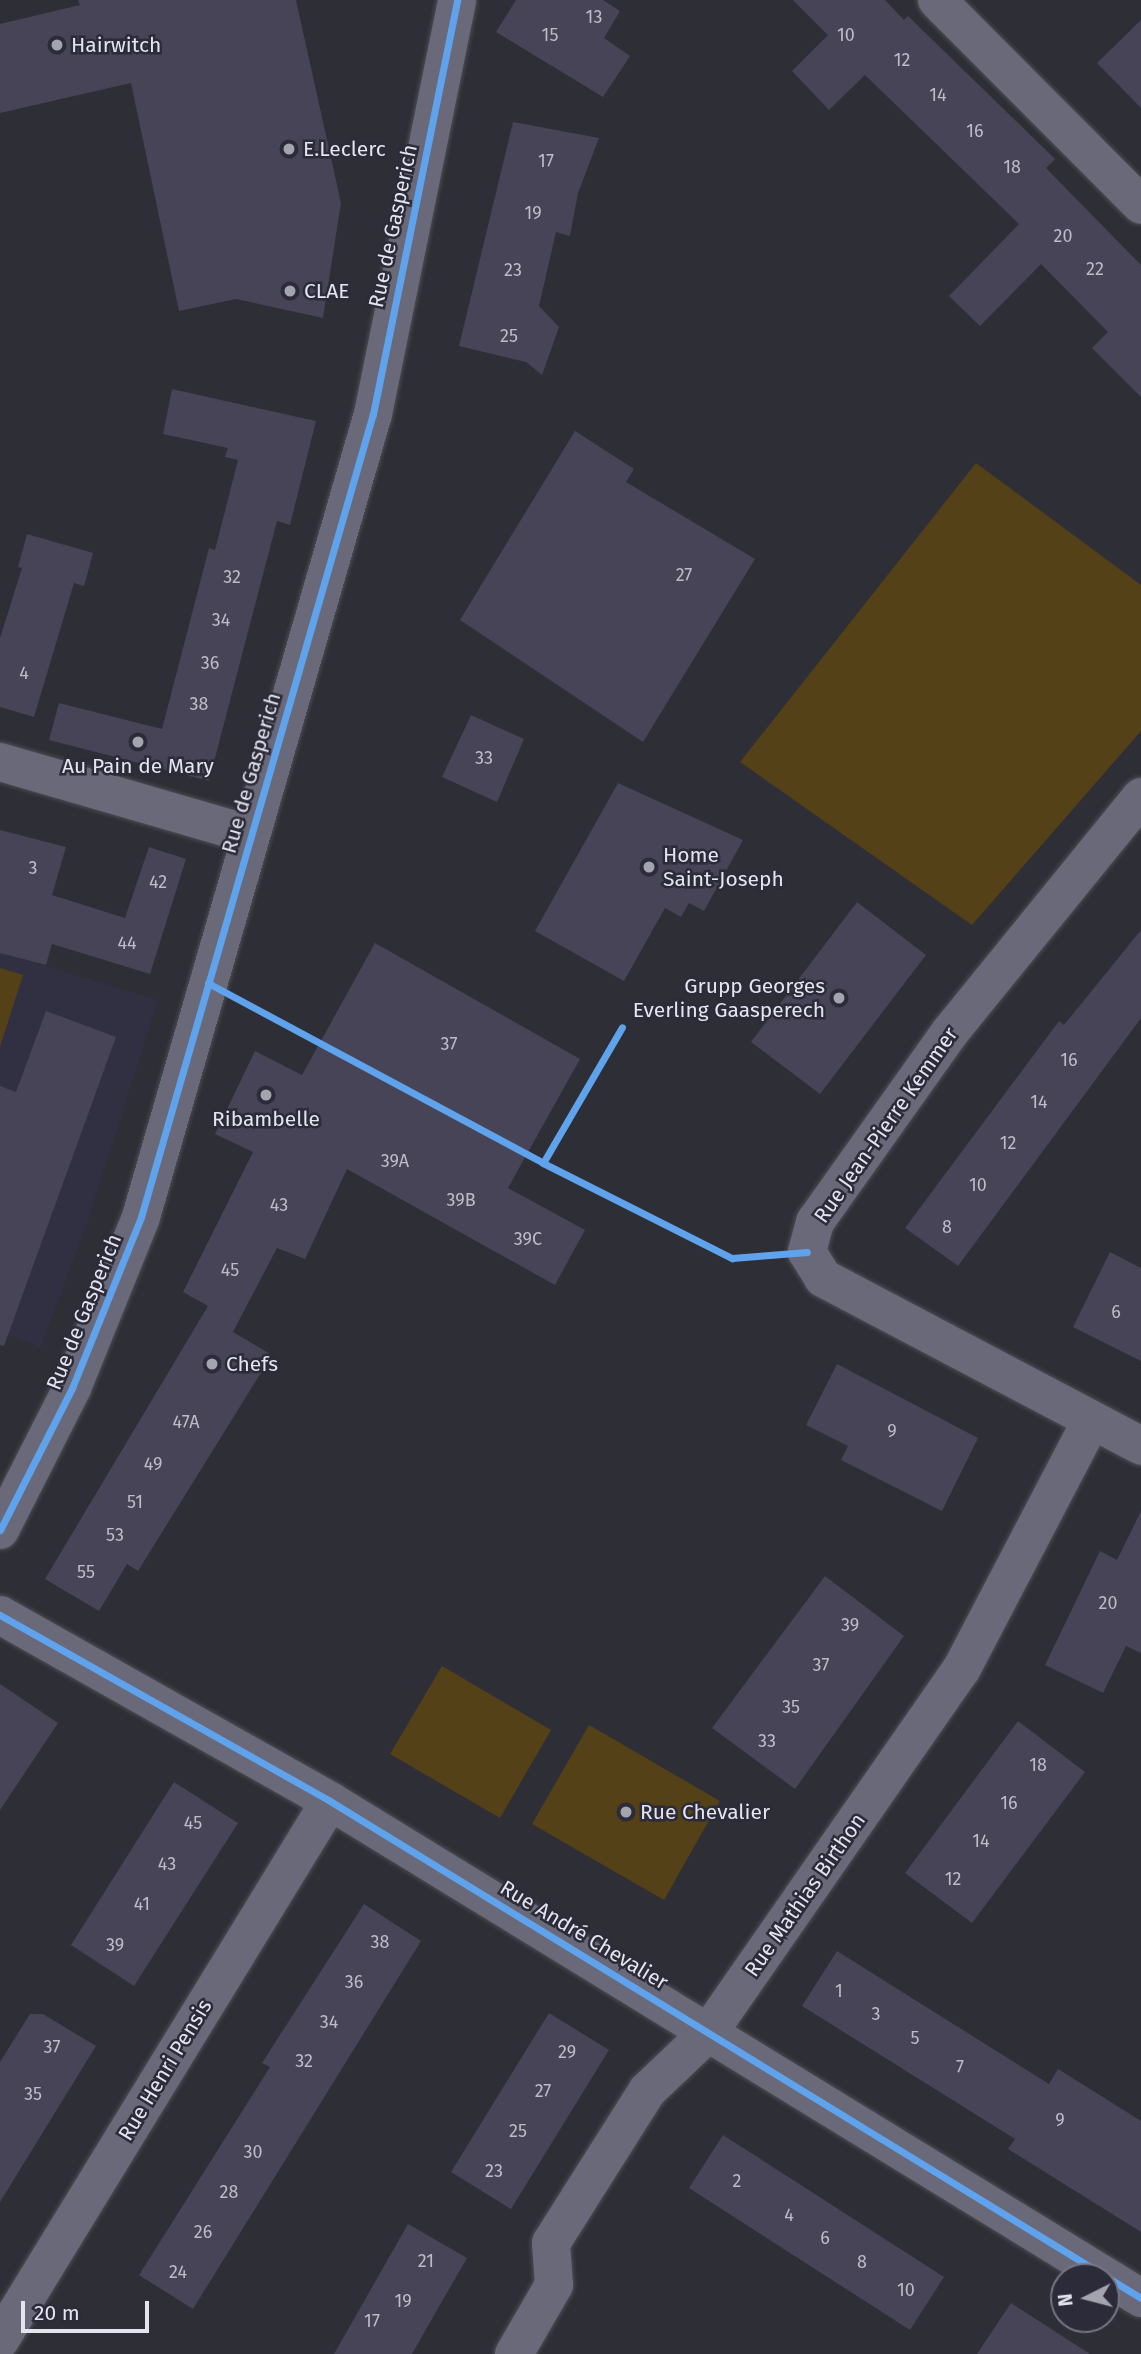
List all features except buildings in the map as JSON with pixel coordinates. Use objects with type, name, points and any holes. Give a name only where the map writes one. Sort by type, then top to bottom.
[{"type":"street","name":"Rue de Gasperich","points":[[0,1531],[77,1377],[141,1217],[373,414],[457,0]]},
{"type":"street","points":[[937,0],[1141,205]]},
{"type":"street","points":[[0,762],[251,835]]},
{"type":"street","name":"Rue Jean-Pierre Kemmer","points":[[1141,797],[950,1032],[815,1222],[807,1252],[823,1278],[1141,1446]]},
{"type":"street","name":"Rue Mathias Birthon","points":[[513,2354],[554,2285],[551,2243],[647,2091],[709,2032],[961,1670],[1091,1420]]},
{"type":"street","name":"Rue André Chevalier","points":[[0,1615],[330,1801],[1141,2298]]},
{"type":"street","name":"Rue Henri Pensis","points":[[0,2340],[330,1801]]},
{"type":"shaded area","points":[[976,463],[1141,585],[1141,731],[972,925],[740,762]]},
{"type":"shaded area","points":[[0,952],[158,1000],[89,1217],[41,1347],[0,1332]]},
{"type":"shaded area","points":[[0,968],[23,975],[0,1047]]},
{"type":"shaded area","points":[[442,1666],[551,1730],[500,1818],[390,1754]]},
{"type":"shaded area","name":"Rue Chevalier","points":[[589,1725],[720,1801],[664,1900],[532,1824]]},
{"type":"cycle path","points":[[0,1530],[72,1388],[141,1217],[373,414],[457,0]]},
{"type":"cycle path","points":[[208,983],[543,1163],[622,1027]]},
{"type":"cycle path","points":[[543,1163],[732,1258],[807,1252]]},
{"type":"cycle path","points":[[0,1615],[330,1801],[1141,2298]]},
{"type":"place","name":"Hairwitch","points":[[57,45]]},
{"type":"place","name":"E.Leclerc","points":[[289,149]]},
{"type":"place","name":"CLAE","points":[[290,291]]},
{"type":"place","name":"Au Pain de Mary","points":[[138,742]]},
{"type":"place","name":"Home Saint-Joseph","points":[[649,867]]},
{"type":"place","name":"Grupp Georges Everling Gaasperech","points":[[839,998]]},
{"type":"place","name":"Ribambelle","points":[[266,1095]]},
{"type":"place","name":"Chefs","points":[[212,1364]]},
{"type":"place","name":"Rue Chevalier","points":[[626,1812]]}]
